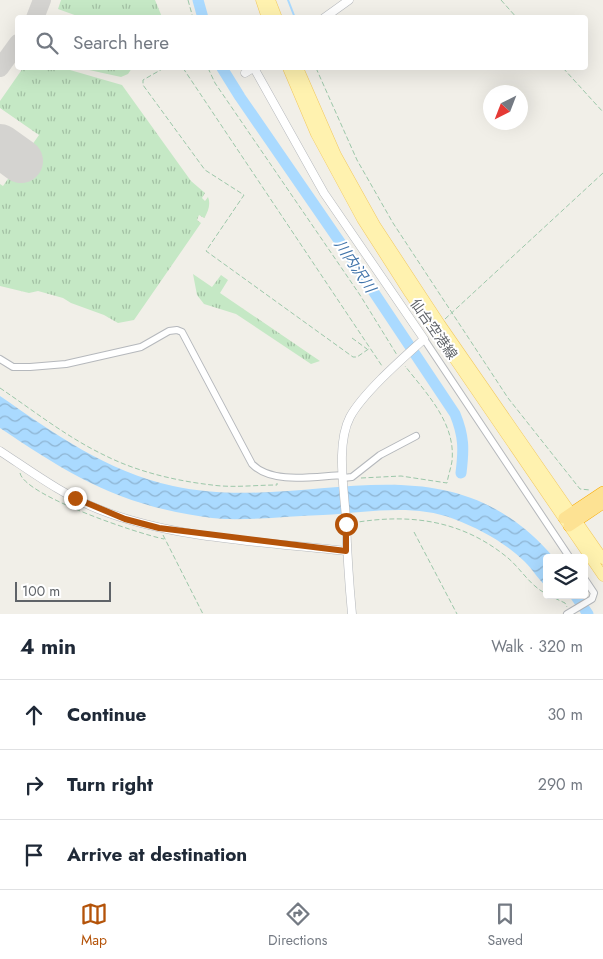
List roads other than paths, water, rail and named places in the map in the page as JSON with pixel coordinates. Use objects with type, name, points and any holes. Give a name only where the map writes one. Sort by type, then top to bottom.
[{"type":"highway","points":[[570,519],[603,492]]},
{"type":"highway","points":[[570,519],[603,503]]},
{"type":"main road","points":[[261,0],[267,15]]},
{"type":"main road","points":[[270,0],[276,15]]},
{"type":"main road","name":"仙台空港線","points":[[289,70],[316,134],[362,219],[410,294],[570,519],[603,559]]},
{"type":"main road","name":"仙台空港線","points":[[299,70],[336,155],[375,225],[570,519],[603,576]]},
{"type":"street","points":[[328,15],[348,0]]},
{"type":"street","points":[[245,73],[250,70]]},
{"type":"street","points":[[255,70],[324,193],[567,554]]},
{"type":"street","points":[[0,359],[13,367],[66,364],[141,346],[169,331],[177,330],[182,332],[252,464],[264,473],[277,477],[352,477],[380,455],[416,436]]},
{"type":"street","points":[[352,614],[346,551],[343,444],[350,418],[361,401],[422,341]]},
{"type":"street","points":[[0,451],[75,498],[125,519],[159,528],[346,551]]},
{"type":"street","points":[[570,612],[592,600],[594,593],[588,584]]},
{"type":"water","points":[[0,396],[61,437],[103,461],[125,471],[173,486],[224,492],[275,492],[374,485],[421,486],[467,497],[512,519],[550,554],[543,554],[543,583],[524,561],[500,542],[473,527],[438,514],[422,511],[389,510],[224,519],[176,512],[150,506],[104,489],[63,468],[0,428]]},
{"type":"waterway","name":"川内沢川","points":[[198,0],[202,15]]},
{"type":"waterway","points":[[288,0],[294,15]]},
{"type":"waterway","name":"川内沢川","points":[[223,70],[455,414],[462,443],[461,473]]},
{"type":"waterway","name":"川内沢川","points":[[578,599],[588,614]]}]
